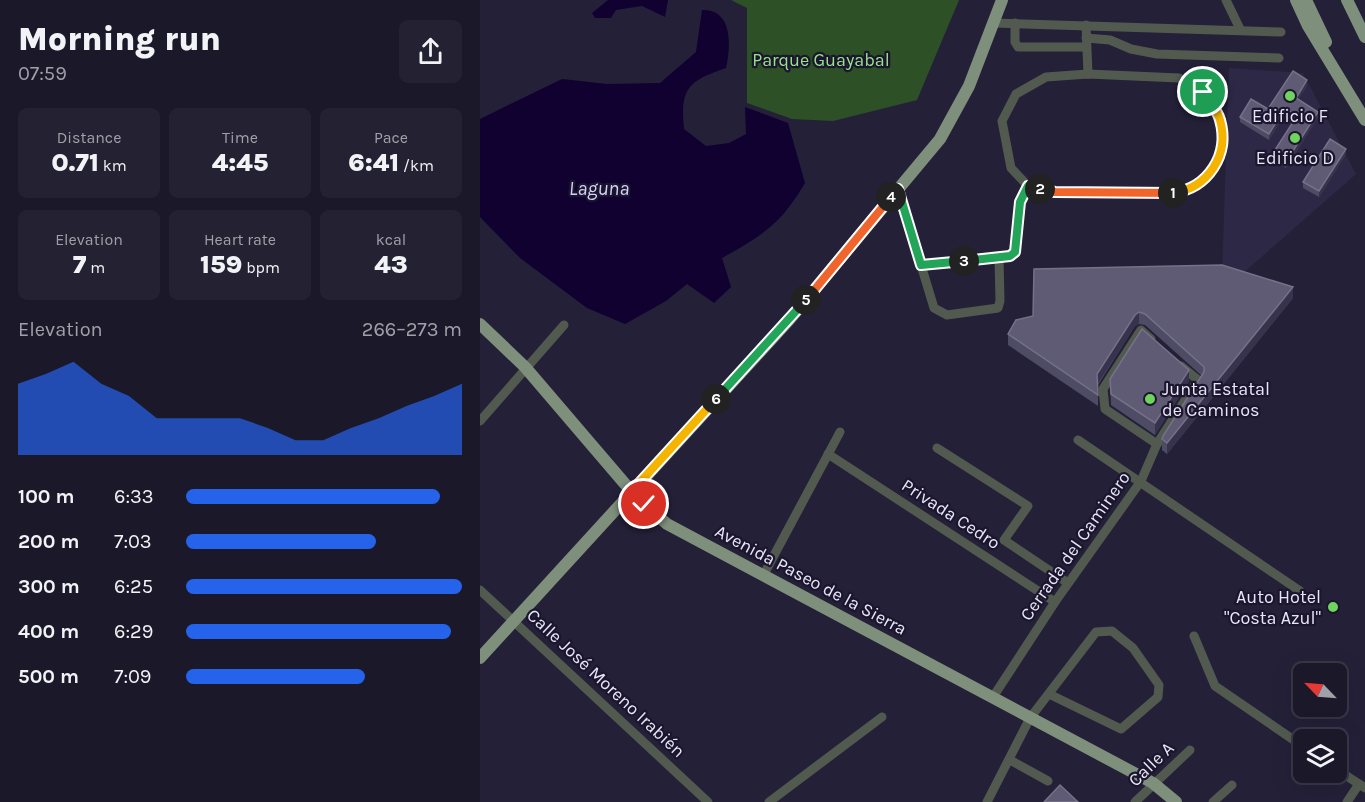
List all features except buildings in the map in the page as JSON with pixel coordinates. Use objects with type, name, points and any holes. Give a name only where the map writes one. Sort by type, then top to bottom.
[{"type":"main road","points":[[480,658],[789,320],[940,139],[969,86],[1002,0]]},
{"type":"main road","points":[[1296,0],[1308,26],[1365,120]]},
{"type":"main road","points":[[1306,0],[1350,93]]},
{"type":"main road","points":[[1347,0],[1365,37]]},
{"type":"main road","name":"Avenida Paseo de la Sierra","points":[[480,324],[525,367],[632,491],[667,524],[1153,783],[1176,802]]},
{"type":"street","points":[[1226,0],[1240,29]]},
{"type":"street","points":[[994,23],[1281,32]]},
{"type":"street","points":[[1015,23],[1014,37],[1018,47],[1110,40],[1131,49],[1156,54],[1279,58]]},
{"type":"street","points":[[1086,25],[1088,74]]},
{"type":"street","points":[[1088,74],[1179,78],[1203,92],[1220,118],[1224,143],[1214,169],[1195,187],[1175,194],[1055,192],[1028,186],[1011,168],[1002,121],[1016,94],[1046,77],[1088,74]]},
{"type":"street","points":[[921,265],[1010,256],[1015,252],[1020,202],[1028,186]]},
{"type":"street","points":[[898,189],[934,308],[947,315],[998,308],[1000,301],[999,258]]},
{"type":"street","points":[[480,421],[564,325]]},
{"type":"street","points":[[1157,344],[1141,330],[1103,388],[1105,409],[1157,444]]},
{"type":"street","name":"Cerrada del Caminero","points":[[993,697],[1068,583],[1141,481],[1157,444],[1198,380],[1173,358]]},
{"type":"street","points":[[763,576],[840,432]]},
{"type":"street","points":[[1078,440],[1300,591]]},
{"type":"street","points":[[937,448],[1028,506],[1004,540],[1068,583]]},
{"type":"street","name":"Privada Cedro","points":[[828,454],[1055,602]]},
{"type":"street","name":"Calle José Moreno Irabién","points":[[480,590],[708,802]]},
{"type":"street","points":[[987,802],[1030,718],[1096,632],[1112,631],[1133,648],[1159,686],[1158,697],[1121,729],[1049,694]]},
{"type":"street","points":[[1194,636],[1215,686],[1293,739]]},
{"type":"street","points":[[769,802],[882,717]]},
{"type":"street","name":"Calle A","points":[[1135,802],[1190,750]]},
{"type":"street","points":[[1010,760],[1048,781]]},
{"type":"street","points":[[1347,776],[1362,786],[1347,802]]},
{"type":"street","points":[[1213,802],[1232,784]]},
{"type":"shaded area","points":[[1229,68],[1303,73],[1356,174],[1242,274],[1222,276]]},
{"type":"green space","name":"Parque Guayabal","points":[[731,0],[959,0],[917,100],[833,121],[792,119],[747,103],[747,8]]},
{"type":"water","points":[[608,0],[668,0],[665,17],[642,6],[616,10],[611,18],[595,18],[592,13]]},
{"type":"water","name":"Laguna","points":[[702,10],[712,11],[725,22],[729,40],[728,59],[726,68],[703,77],[689,88],[684,104],[684,129],[706,146],[729,143],[746,134],[745,107],[788,123],[805,183],[779,219],[760,235],[722,258],[731,287],[714,303],[687,284],[666,301],[625,324],[587,308],[520,258],[480,217],[480,119],[562,79],[607,84],[660,83],[696,52]]},
{"type":"place","name":"Edificio F","points":[[1290,96]]},
{"type":"place","name":"Edificio D","points":[[1295,138]]},
{"type":"place","name":"Junta Estatal de Caminos","points":[[1150,399]]},
{"type":"place","name":"Auto Hotel \"Costa Azul\"","points":[[1333,607]]},
{"type":"route","points":[[644,504],[632,491],[789,320],[898,189],[921,265],[1010,256],[1015,252],[1020,202],[1028,186],[1055,192],[1175,194],[1195,187],[1214,169],[1224,143],[1220,118],[1203,92]]}]
